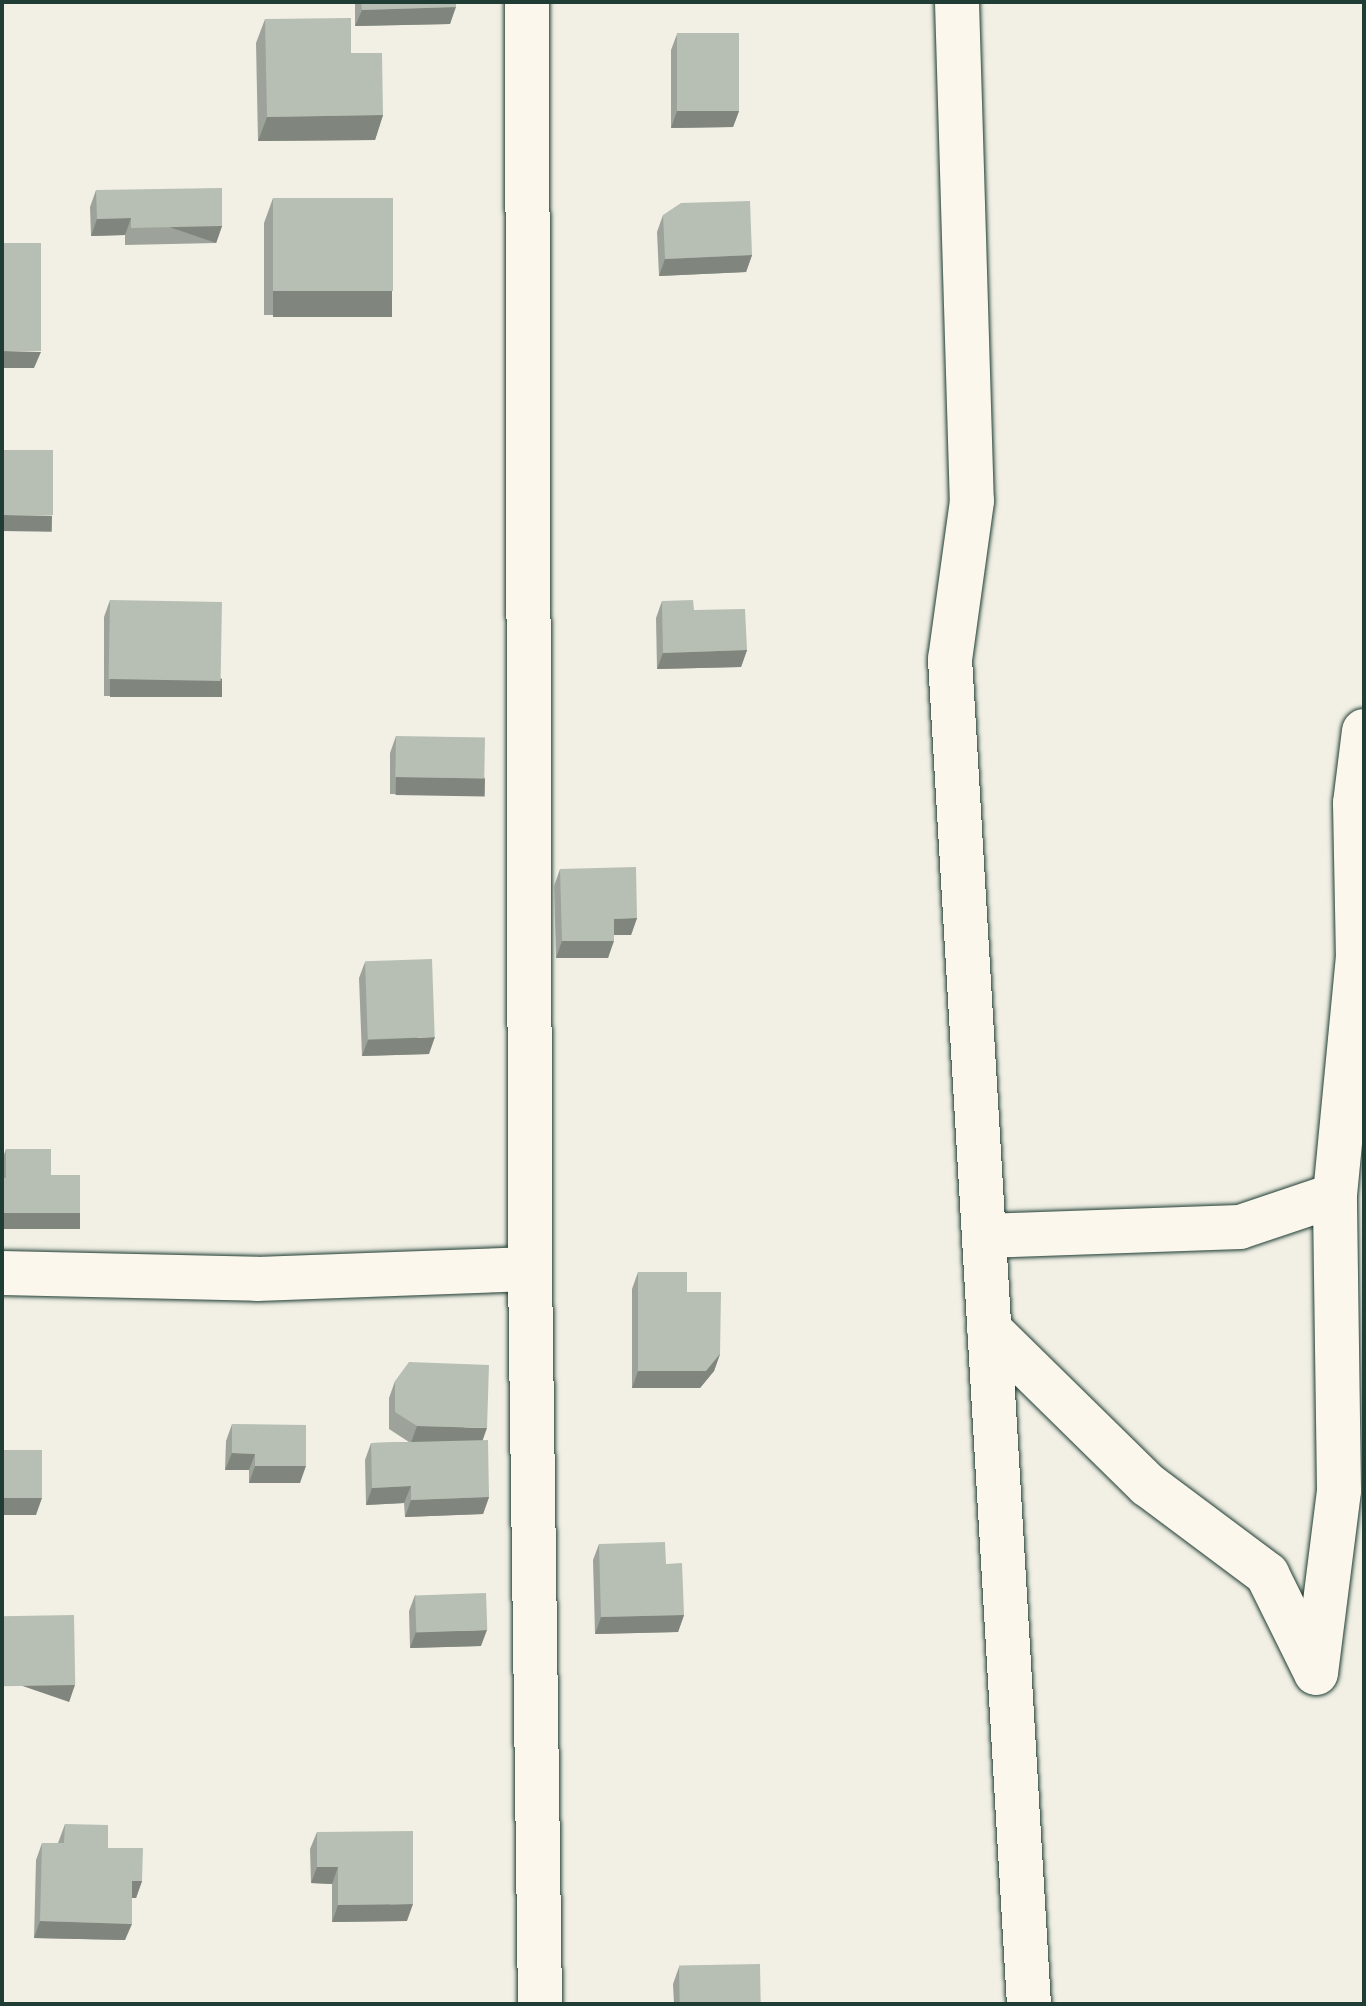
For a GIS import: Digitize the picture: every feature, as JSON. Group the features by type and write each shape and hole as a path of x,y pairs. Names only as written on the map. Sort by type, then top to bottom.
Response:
{"street":[{"path":"527,2 530,1269 540,2004"},
{"path":"957,2 972,501 950,659 1029,2004"},
{"path":"989,1329 1148,1485 1267,1574 1316,1673 1339,1490 1335,1195 1361,966 1355,803 1364,731"},
{"path":"984,1236 1240,1227 1335,1195"},
{"path":"2,1273 257,1279 530,1269"}],"building":[{"path":"361,2 456,2 456,7 362,10"},
{"path":"351,18 351,53 382,53 383,115 267,117 265,19"},
{"path":"677,33 739,33 739,111 677,111"},
{"path":"222,188 222,226 131,228 131,218 97,219 96,190"},
{"path":"273,198 393,198 393,291 273,291"},
{"path":"750,201 752,255 665,259 663,215 681,203"},
{"path":"2,243 41,243 41,351 2,351"},
{"path":"2,450 53,450 53,515 2,515"},
{"path":"110,600 222,602 221,681 109,679"},
{"path":"693,600 694,610 745,609 747,650 663,653 662,601"},
{"path":"396,736 485,738 484,779 395,777"},
{"path":"636,867 637,918 614,919 614,941 562,941 560,869"},
{"path":"432,959 435,1037 368,1039 365,961"},
{"path":"6,1149 51,1149 51,1175 80,1175 80,1213 2,1213"},
{"path":"638,1272 687,1272 687,1292 721,1292 720,1354 706,1371 638,1371"},
{"path":"409,1362 489,1365 487,1428 417,1426 395,1412 395,1381"},
{"path":"232,1424 306,1425 306,1466 255,1466 255,1454 232,1453"},
{"path":"488,1440 489,1497 411,1500 411,1486 372,1488 371,1443"},
{"path":"2,1450 42,1450 42,1498 2,1498"},
{"path":"665,1542 666,1564 682,1563 684,1615 601,1617 599,1544"},
{"path":"486,1593 487,1630 416,1632 415,1595"},
{"path":"74,1615 75,1685 3,1686 2,1616"},
{"path":"65,1824 108,1825 108,1848 143,1848 142,1881 132,1881 132,1924 40,1921 42,1843 64,1843"},
{"path":"413,1831 413,1904 338,1905 338,1867 317,1867 317,1832"},
{"path":"760,1964 761,2004 680,2004 679,1965"}]}
